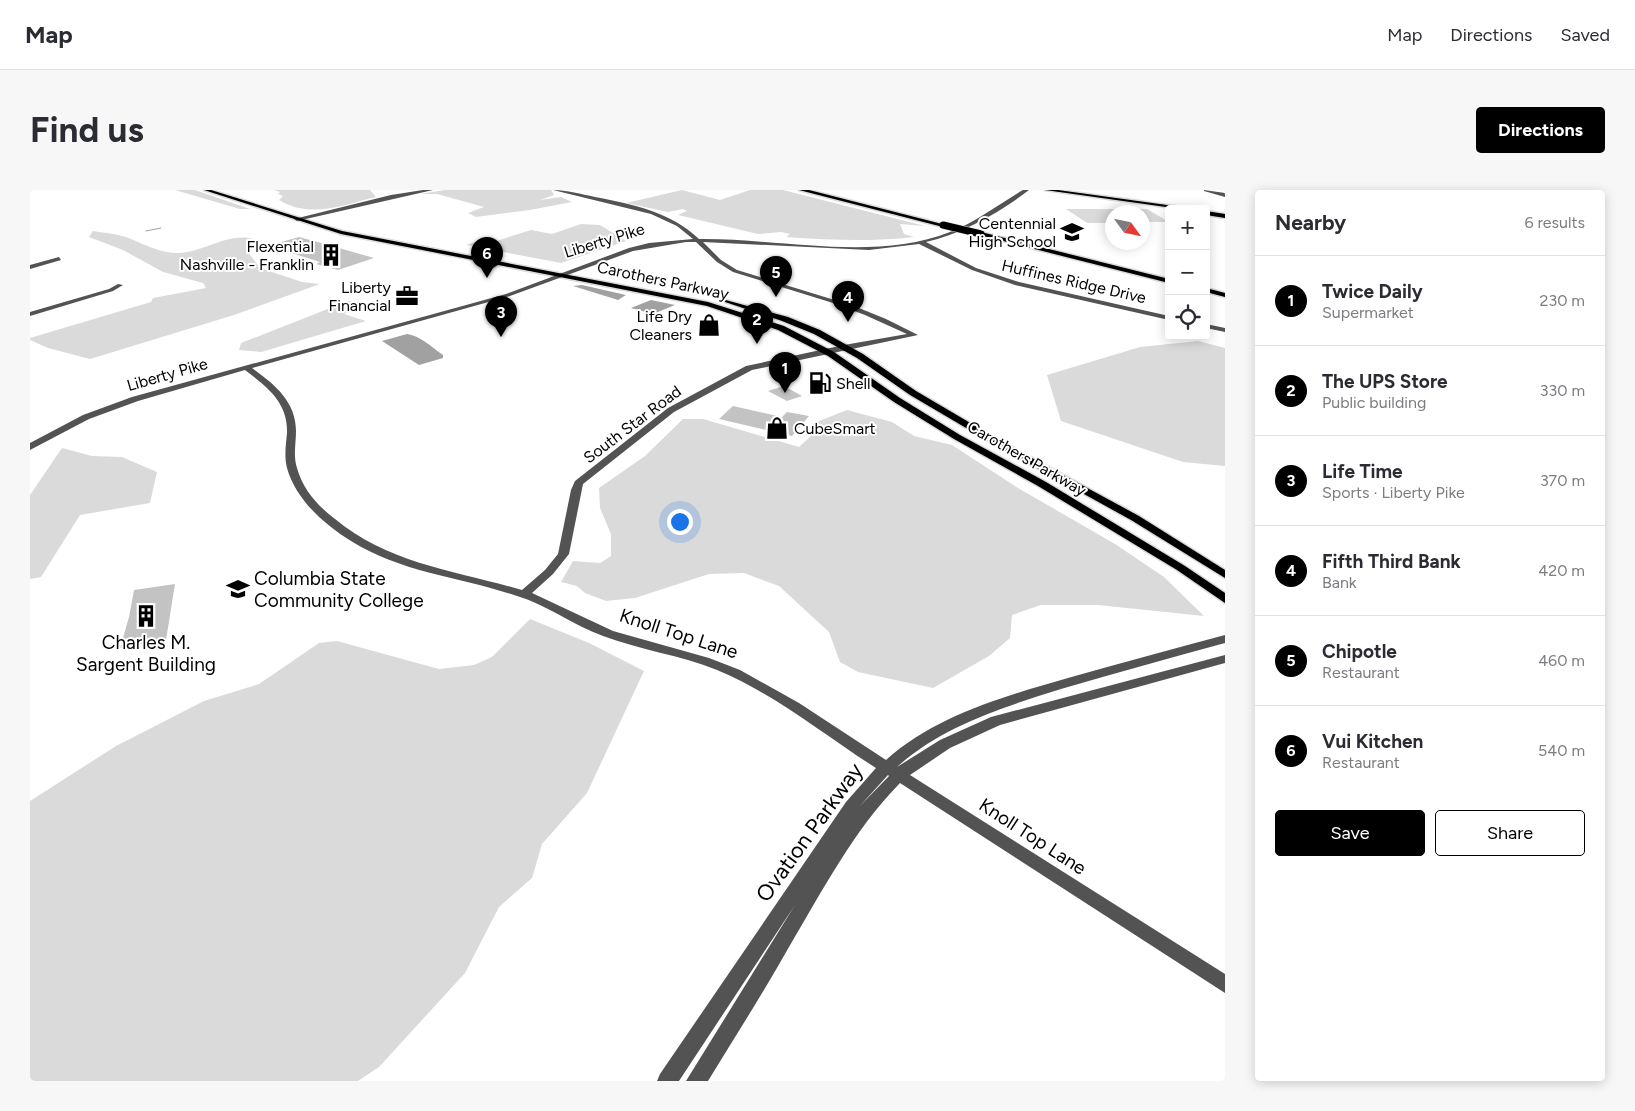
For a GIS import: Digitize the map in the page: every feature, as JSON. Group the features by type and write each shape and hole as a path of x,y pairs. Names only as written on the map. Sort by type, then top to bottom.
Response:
{"highway":[{"path":"802,190 1165,280"},
{"path":"826,190 1165,272"},
{"path":"1210,283 1225,287"},
{"path":"1210,291 1225,295"}],"main road":[{"name":"Carothers Parkway","path":"206,190 299,220 362,236 550,273 563,272"},
{"name":"Carothers Parkway","path":"224,190 312,217 380,234 684,299 735,312 781,328 827,352 897,400 957,437 1042,484 1181,568 1225,599"},
{"path":"1041,190 1165,207"},
{"path":"1047,190 1165,205"},
{"path":"1210,213 1225,215"},
{"name":"Carothers Parkway","path":"575,270 690,292 751,307 817,332 844,347 912,393 998,443 1135,518 1225,575"}],"street":[{"path":"299,220 391,197 431,190"},
{"path":"555,190 653,214 681,226 693,238"},
{"name":"Liberty Pike","path":"30,447 61,429 107,408 246,367 512,294 630,244 693,238 780,241 860,248 902,246 955,232 1027,190"},
{"path":"1206,190 1225,195"},
{"name":"Liberty Pike","path":"563,272 575,270 631,249 693,238"},
{"name":"South Star Road","path":"524,594 549,572 562,554 576,490 582,481 671,410 749,368 844,347 914,335 901,327 821,297 735,271 717,260 693,238"},
{"name":"Huffines Ridge Drive","path":"921,242 974,269 1017,284 1165,317"},
{"path":"30,267 59,259"},
{"name":"Liberty Pike","path":"318,347 490,296 550,273"},
{"path":"30,314 111,290 120,285"},
{"path":"1210,327 1225,330"},
{"name":"Knoll Top Lane","path":"246,367 270,387 282,399 288,409 292,420 290,447 293,471 302,491 326,519 357,540 409,564 524,594 610,634 734,672 800,710 893,772 1225,984"},
{"name":"Ovation Parkway","path":"696,1081 752,995 828,867 893,772 921,742 950,726 991,708 1053,687 1225,639"},
{"name":"Ovation Parkway","path":"667,1081 844,817 870,783 966,733 996,721 1066,700 1225,659"},
{"path":"1053,687 1066,700"}],"shaded area":[{"path":"175,190 195,190 250,209 240,209"},
{"path":"274,190 370,190 376,197 327,209 315,210 291,206 279,200 283,196 278,194 280,192"},
{"path":"445,190 551,190 554,195 540,200 561,197 572,202 476,217 468,213 484,207 437,194 420,194"},
{"path":"682,190 720,200 750,190 783,190 925,226 900,224 904,234 914,237 898,239 850,240 786,237 790,234 781,232 758,234 678,215 687,211 683,209 668,212 626,203"},
{"path":"1066,209 1105,209 1105,223 1087,223"},
{"path":"1150,211 1165,220 1165,222 1150,222"},
{"path":"581,224 600,225 626,241 561,263 466,245 478,241 493,242 531,230 552,234"},
{"path":"93,231 122,236 172,253 197,250 234,238 253,239 248,252 260,268 302,282 320,284 234,315 90,359 48,348 30,340 30,338 151,302 153,298 206,288 203,283 163,272 123,250 89,237"},
{"path":"582,285 626,295 618,300 573,286"},
{"path":"651,300 675,305 653,314 631,308"},
{"path":"348,301 364,303 344,314 366,321 261,352 239,350 241,343"},
{"path":"407,334 426,342 443,355 443,358 419,365 382,341"},
{"path":"1198,341 1225,348 1225,466 1183,462 1061,421 1047,375 1140,347"},
{"path":"847,410 892,422 914,436 952,445 1018,488 1115,544 1164,577 1204,616 1098,605 1041,605 1012,615 1010,638 989,656 933,688 858,672 840,662 829,632 779,586 744,573 709,574 635,598 606,601 585,593 577,586 561,582 573,561 600,563 611,556 611,534 600,508 599,488 645,456 683,419 703,419 799,447 810,437 819,421"},
{"path":"62,448 92,456 122,457 157,472 150,503 80,515 41,577 30,579 30,495"},
{"path":"530,619 589,643 644,671 587,793 542,844 532,878 499,907 465,973 379,1067 358,1081 30,1081 30,801 116,746 204,701 259,684 319,643 337,641 439,669 474,665 492,657"}],"building":[{"name":"Flexential Nashville - Franklin","path":"299,237 374,258 338,270 316,264 320,262 282,250 289,248 274,244"},
{"path":"784,386 802,396 787,401 768,391"},
{"name":"CubeSmart","path":"733,406 782,417 787,412 809,416 792,436 719,419"},
{"name":"Charles M. Sargent Building","path":"175,584 166,640 120,648 134,590"}],"waterway":[{"path":"146,231 161,228"}],"place":[{"name":"Centennial High School","path":"1072,232"},
{"name":"Flexential Nashville - Franklin","path":"331,255"},
{"name":"Vui Kitchen","path":"487,278"},
{"name":"Liberty Financial","path":"407,296"},
{"name":"Chipotle","path":"776,297"},
{"name":"Fifth Third Bank","path":"848,322"},
{"name":"Life Dry Cleaners","path":"709,325"},
{"name":"Life Time","path":"501,337"},
{"name":"The UPS Store","path":"757,344"},
{"name":"Shell","path":"820,383"},
{"name":"Twice Daily","path":"785,393"},
{"name":"CubeSmart","path":"777,428"},
{"name":"Columbia State Community College","path":"238,589"},
{"name":"Charles M. Sargent Building","path":"146,616"}]}
